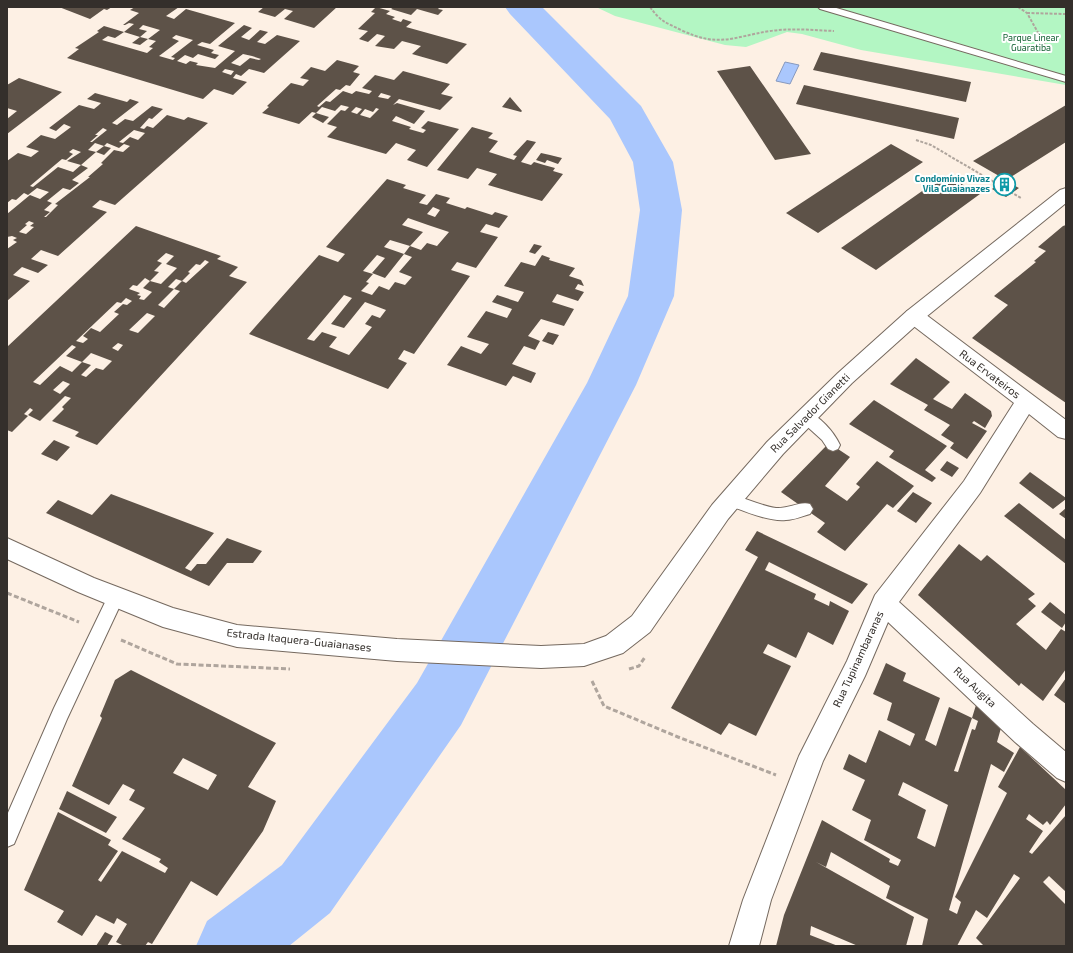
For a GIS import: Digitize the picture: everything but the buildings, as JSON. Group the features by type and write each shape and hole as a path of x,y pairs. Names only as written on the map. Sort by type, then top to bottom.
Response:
{"main road":[{"name":"Rua Salvador Gianetti","path":"584,655 614,645 640,624 730,500 775,448 845,378 914,316 1065,197"},
{"name":"Rua Ervateiros","path":"914,316 1066,431"},
{"name":"Rua Tupinambaranas","path":"744,946 757,900 800,785 812,756 856,668 884,603 972,487 1026,401"},
{"name":"Estrada Itaquera-Guaianases","path":"7,548 86,585 172,619 237,636 397,650 541,657 584,655"},
{"name":"Rua Augita","path":"884,603 1024,733 1066,769"}],"lane":[{"path":"823,7 1066,79"},
{"path":"806,417 827,436 833,445"},
{"path":"730,500 774,514 787,514 805,509"},
{"path":"7,837 60,714 116,597"}],"path":[{"path":"650,7 660,20 692,35 709,40 726,40 771,31 835,31"},
{"path":"1018,7 1027,13 1054,62 1050,74"},
{"path":"1027,13 1066,14"},
{"path":"916,140 925,141 1021,198"},
{"path":"592,681 604,706 800,785"}],"green space":[{"name":"Parque Linear Guaratiba","path":"596,7 1066,7 1066,85 861,50 802,34 787,32 746,47 725,45 615,16"}],"water":[{"path":"785,62 799,65 790,84 776,81"}],"waterway":[{"path":"232,946 306,889 439,704 611,385 651,296 661,210 653,162 627,114 522,7"}],"place":[{"name":"Condomínio Vivaz Vila Guaianazes","path":"1005,184"}]}
